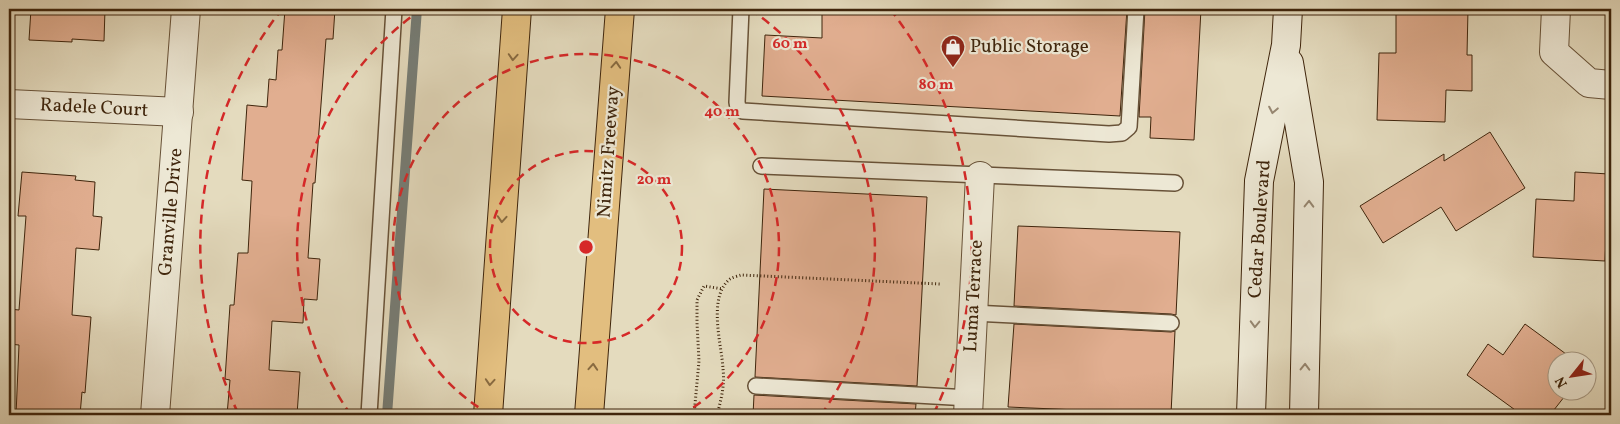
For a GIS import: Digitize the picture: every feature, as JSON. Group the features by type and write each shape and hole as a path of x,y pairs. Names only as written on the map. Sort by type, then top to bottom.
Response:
{"highway":[{"path":"488,415 516,9"},
{"name":"Nimitz Freeway","path":"589,415 620,9"}],"street":[{"name":"Granville Drive","path":"155,415 186,9"},
{"name":"Cedar Boulevard","path":"1251,415 1260,181 1286,45 1288,9"},
{"path":"1556,9 1554,52 1589,83 1611,84"},
{"name":"Cedar Boulevard","path":"1286,45 1309,182 1304,415"},
{"name":"Radele Court","path":"9,104 179,112"},
{"name":"Luma Terrace","path":"969,406 980,176"}],"lane":[{"path":"369,415 394,9"},
{"path":"741,9 737,102 738,108 743,110 1110,134 1122,133 1130,127 1136,9"},
{"path":"760,166 1175,183"},
{"path":"973,313 1171,324"},
{"path":"756,386 969,406"}],"path":[{"path":"717,415 722,393 724,369 718,334 718,305 723,289 730,279 741,275 940,284"},
{"path":"694,415 699,361 698,300 704,286 723,289"}],"building":[{"path":"31,9 105,9 104,41 72,39 72,42 29,40"},
{"path":"285,9 335,9 333,39 326,39 308,258 320,259 317,300 304,299 303,323 272,321 269,370 300,372 297,415 227,415 230,380 225,379 230,305 234,305 238,253 248,253 252,181 242,180 247,105 267,107 269,79 276,80 278,50 282,50"},
{"path":"822,9 1127,9 1120,116 762,96 765,35 822,38"},
{"path":"1145,9 1201,9 1194,140 1150,138 1151,117 1139,117"},
{"path":"1396,9 1468,9 1467,55 1472,55 1472,91 1446,90 1445,122 1377,120 1379,53 1396,53"},
{"path":"1490,132 1525,188 1456,231 1441,207 1383,243 1360,206 1444,154 1444,161"},
{"path":"22,172 76,176 75,180 95,182 93,216 102,217 99,250 76,248 72,315 91,317 85,393 82,392 80,415 16,415 19,345 9,344 9,309 19,310 26,216 18,216"},
{"path":"1575,172 1609,174 1605,261 1533,257 1536,199 1574,201"},
{"path":"764,189 927,197 917,386 755,377"},
{"path":"1018,226 1180,232 1176,315 1014,306"},
{"path":"1014,324 1175,331 1171,414 1008,407"},
{"path":"1525,324 1563,352 1548,352 1548,402 1560,402 1550,415 1522,415 1467,375 1488,344 1503,355"},
{"path":"754,395 916,404 915,415 753,415"}],"waterway":[{"path":"387,415 417,9"}],"place":[{"name":"Public Storage","path":"953,68"}]}
